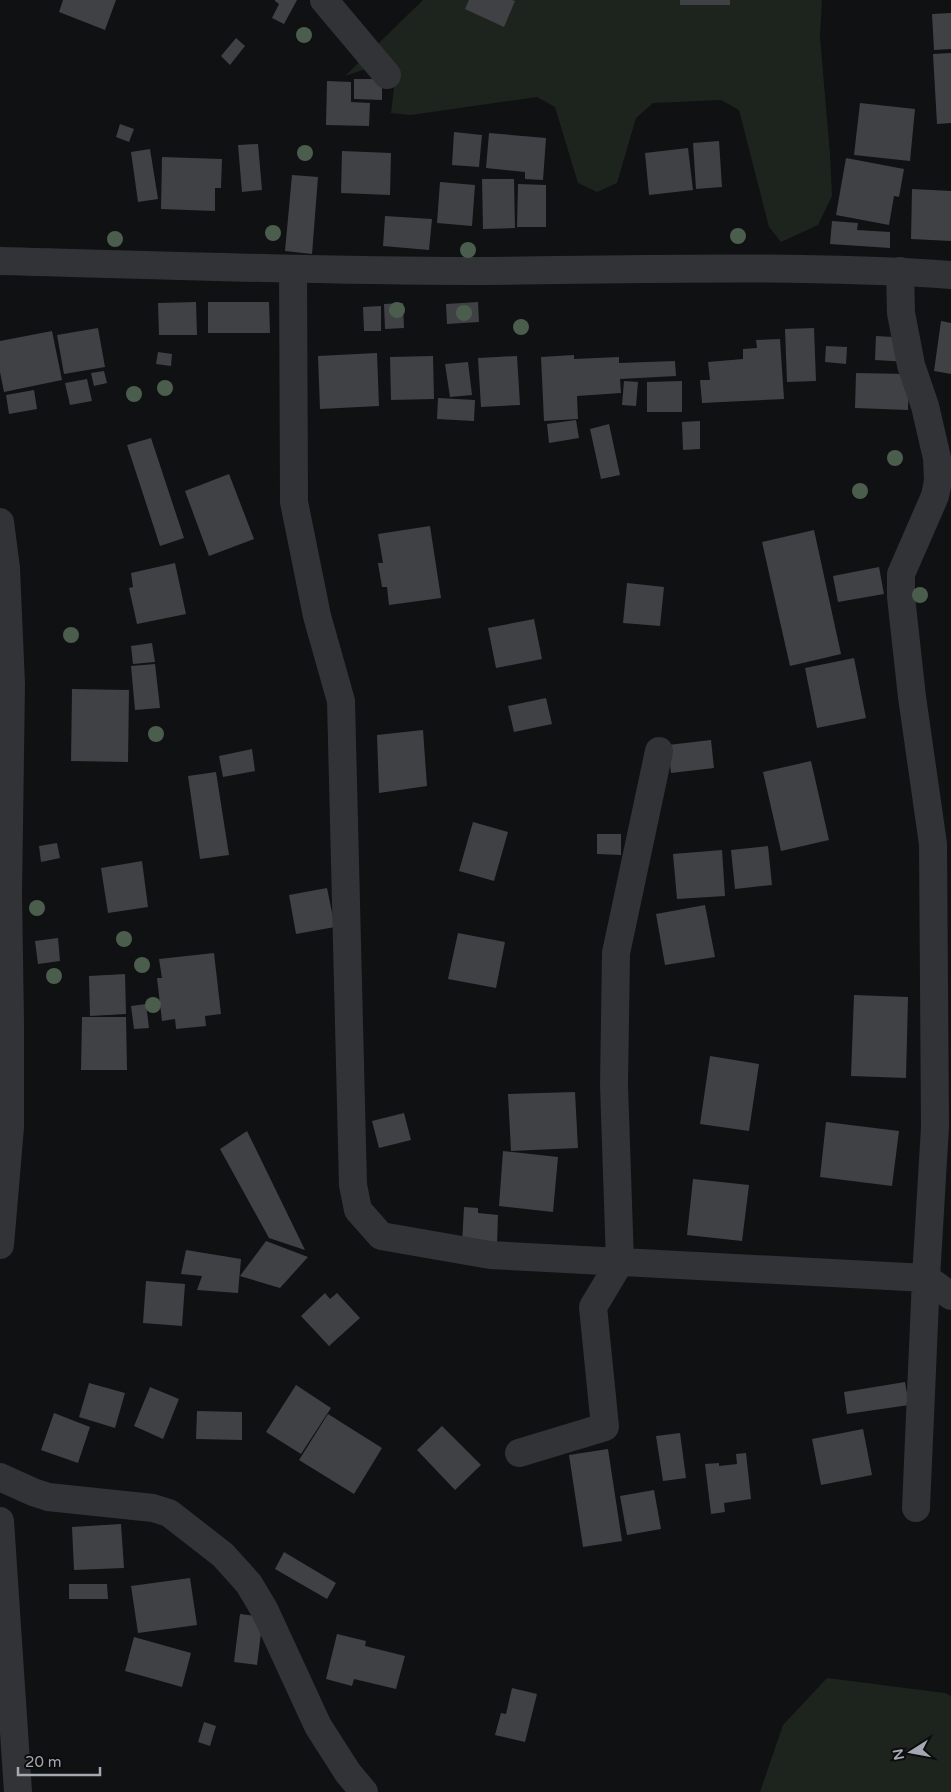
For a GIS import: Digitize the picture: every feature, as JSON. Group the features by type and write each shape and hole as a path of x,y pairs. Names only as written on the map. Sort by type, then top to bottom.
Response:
{"street":[{"path":"324,0 387,75"},
{"path":"0,261 292,269 466,271 699,269 900,271 951,275"},
{"path":"292,269 294,502 317,616 341,701 353,1185 358,1210 381,1236 490,1255 926,1278 951,1296"},
{"path":"900,271 902,322 911,365 926,406 938,458 938,480 935,496 901,574 901,597 912,697 933,844 935,1127 916,1508"},
{"path":"0,522 6,568 10,1022 10,1126 0,1237"},
{"path":"518,1453 605,1427 593,1307 620,1262 614,1086 616,953 659,751"},
{"path":"0,1477 48,1497 153,1508 169,1513 223,1555 249,1584 265,1611 318,1726 348,1773 364,1792"},
{"path":"0,1521 18,1792 14,1792"}],"shaded area":[{"path":"423,0 822,0 820,37 832,196 818,225 781,242 769,227 739,110 721,100 653,103 636,118 617,183 597,192 578,183 555,107 537,97 411,115 391,113 395,80 377,65 345,76"},
{"path":"827,1678 945,1693 951,1696 951,1792 760,1792 783,1725"}],"building":[{"path":"63,0 116,0 105,30 59,12"},
{"path":"275,0 297,0 284,24 272,18 279,4"},
{"path":"469,0 515,1 504,27 465,9"},
{"path":"680,0 730,0 730,5 680,5"},
{"path":"951,13 951,49 934,50 932,14"},
{"path":"236,38 245,46 230,65 221,56"},
{"path":"951,53 951,123 937,124 933,54"},
{"path":"354,79 382,79 382,100 354,99"},
{"path":"327,81 351,82 351,102 370,103 369,126 326,125"},
{"path":"860,103 915,109 910,161 854,155"},
{"path":"120,124 134,129 129,142 116,137"},
{"path":"454,132 482,135 479,167 452,165"},
{"path":"489,133 546,138 543,180 525,179 525,172 486,168"},
{"path":"719,141 722,187 696,189 693,143"},
{"path":"258,144 262,190 242,192 238,145"},
{"path":"688,148 693,190 649,195 645,153"},
{"path":"150,149 158,199 138,202 131,152"},
{"path":"342,151 391,153 390,195 341,193"},
{"path":"162,157 222,159 221,188 215,188 215,211 161,209"},
{"path":"846,158 904,169 899,197 894,196 889,225 836,215"},
{"path":"292,175 318,177 312,254 285,251"},
{"path":"482,179 514,179 515,228 483,229"},
{"path":"440,182 475,185 472,226 437,223"},
{"path":"518,184 546,185 546,227 517,227"},
{"path":"912,189 951,191 951,241 911,239"},
{"path":"385,216 432,219 429,250 383,246"},
{"path":"832,221 858,223 857,230 890,232 890,248 830,244"},
{"path":"196,302 197,335 159,335 158,303"},
{"path":"208,302 269,302 270,333 208,333"},
{"path":"478,302 479,322 447,324 446,304"},
{"path":"403,303 404,328 385,329 384,304"},
{"path":"381,306 381,331 364,331 363,307"},
{"path":"941,321 951,323 951,374 934,371"},
{"path":"98,328 105,367 64,374 57,335"},
{"path":"814,328 816,381 787,382 785,329"},
{"path":"52,331 62,380 4,392 0,372 0,341"},
{"path":"876,336 910,338 909,362 875,360"},
{"path":"780,339 784,399 702,403 700,380 710,380 708,362 743,359 743,349 757,348 756,340"},
{"path":"826,346 847,347 846,364 825,362"},
{"path":"158,352 172,354 171,366 156,364"},
{"path":"377,353 379,406 320,409 318,356"},
{"path":"574,355 574,359 619,357 619,363 675,361 676,376 620,379 621,393 577,396 578,419 544,421 541,357"},
{"path":"433,356 434,399 391,400 390,357"},
{"path":"517,356 520,405 481,407 478,358"},
{"path":"468,362 472,395 450,397 445,364"},
{"path":"104,371 107,383 94,386 91,373"},
{"path":"856,373 909,374 908,410 855,408"},
{"path":"87,379 92,401 70,405 65,383"},
{"path":"624,381 638,382 636,406 622,405"},
{"path":"682,381 682,412 647,412 647,382"},
{"path":"34,390 37,409 9,414 6,395"},
{"path":"438,398 475,400 474,421 437,419"},
{"path":"576,420 579,438 549,443 547,424"},
{"path":"700,421 700,449 683,450 682,422"},
{"path":"609,424 620,475 601,479 590,429"},
{"path":"151,438 184,538 160,546 127,445"},
{"path":"229,474 254,539 209,556 185,491"},
{"path":"430,526 441,598 389,605 387,587 382,587 378,563 383,563 378,534"},
{"path":"814,530 841,654 790,666 762,542"},
{"path":"175,563 186,614 137,624 129,588 133,587 131,573"},
{"path":"879,567 884,594 838,602 833,576"},
{"path":"627,583 664,587 660,626 623,623"},
{"path":"534,619 542,659 496,668 488,628"},
{"path":"152,643 155,662 133,664 131,646"},
{"path":"854,658 866,718 817,728 805,668"},
{"path":"155,664 160,708 135,710 131,666"},
{"path":"72,689 129,690 128,762 71,761"},
{"path":"546,698 552,724 514,732 508,706"},
{"path":"423,730 427,786 379,793 377,735"},
{"path":"711,740 714,768 671,773 668,745"},
{"path":"252,749 255,771 223,777 219,756"},
{"path":"811,761 829,840 781,851 763,772"},
{"path":"216,772 229,855 200,859 188,776"},
{"path":"473,822 508,832 494,881 459,871"},
{"path":"597,834 621,834 621,855 597,854"},
{"path":"57,843 60,858 41,862 39,846"},
{"path":"768,846 772,885 735,889 731,850"},
{"path":"722,850 725,896 677,899 673,854"},
{"path":"142,861 148,907 108,913 101,868"},
{"path":"327,888 335,927 296,934 289,895"},
{"path":"705,905 715,957 665,965 656,914"},
{"path":"458,933 505,942 496,988 448,979"},
{"path":"58,938 60,961 38,964 35,941"},
{"path":"214,953 221,1014 205,1016 206,1026 176,1029 175,1019 162,1021 157,978 162,978 159,959"},
{"path":"125,974 126,1014 90,1016 89,976"},
{"path":"854,995 908,997 906,1078 851,1076"},
{"path":"146,1004 149,1028 134,1029 131,1006"},
{"path":"82,1017 126,1017 127,1070 81,1070"},
{"path":"710,1056 759,1064 749,1131 700,1124"},
{"path":"575,1092 578,1148 511,1151 508,1094"},
{"path":"404,1113 411,1140 379,1148 372,1121"},
{"path":"826,1122 899,1131 892,1186 820,1177"},
{"path":"247,1131 305,1250 269,1238 220,1149"},
{"path":"503,1151 558,1157 553,1212 499,1206"},
{"path":"693,1179 749,1185 742,1241 687,1235"},
{"path":"464,1207 478,1208 478,1213 498,1215 497,1246 462,1244"},
{"path":"266,1241 308,1257 280,1288 240,1276"},
{"path":"186,1250 241,1259 238,1293 197,1290 202,1276 181,1274"},
{"path":"146,1281 185,1284 182,1326 143,1323"},
{"path":"325,1293 330,1299 337,1293 360,1318 329,1346 301,1316"},
{"path":"905,1382 909,1405 847,1414 844,1392"},
{"path":"89,1383 125,1393 115,1428 79,1417"},
{"path":"296,1385 331,1408 301,1454 266,1432"},
{"path":"150,1387 179,1399 163,1439 134,1426"},
{"path":"197,1411 242,1412 242,1440 196,1439"},
{"path":"54,1413 90,1427 78,1463 41,1450"},
{"path":"328,1414 382,1448 354,1494 299,1460"},
{"path":"442,1426 481,1465 455,1490 417,1450"},
{"path":"863,1429 872,1475 821,1485 812,1439"},
{"path":"680,1433 686,1478 663,1481 656,1436"},
{"path":"608,1449 622,1541 583,1547 569,1455"},
{"path":"746,1453 751,1499 724,1503 725,1512 711,1514 705,1464 719,1463 719,1466 737,1464 736,1454"},
{"path":"654,1490 661,1529 627,1535 620,1496"},
{"path":"121,1524 124,1568 74,1570 72,1527"},
{"path":"284,1552 336,1583 327,1599 275,1569"},
{"path":"190,1578 197,1625 138,1633 131,1586"},
{"path":"69,1584 107,1584 108,1599 69,1599"},
{"path":"240,1614 263,1617 257,1665 234,1662"},
{"path":"337,1634 366,1641 365,1646 405,1656 396,1689 354,1679 352,1686 326,1679"},
{"path":"134,1637 191,1653 182,1687 125,1671"},
{"path":"512,1688 537,1694 525,1742 495,1735 501,1713 506,1714"},
{"path":"204,1722 216,1726 210,1746 198,1742"}]}
